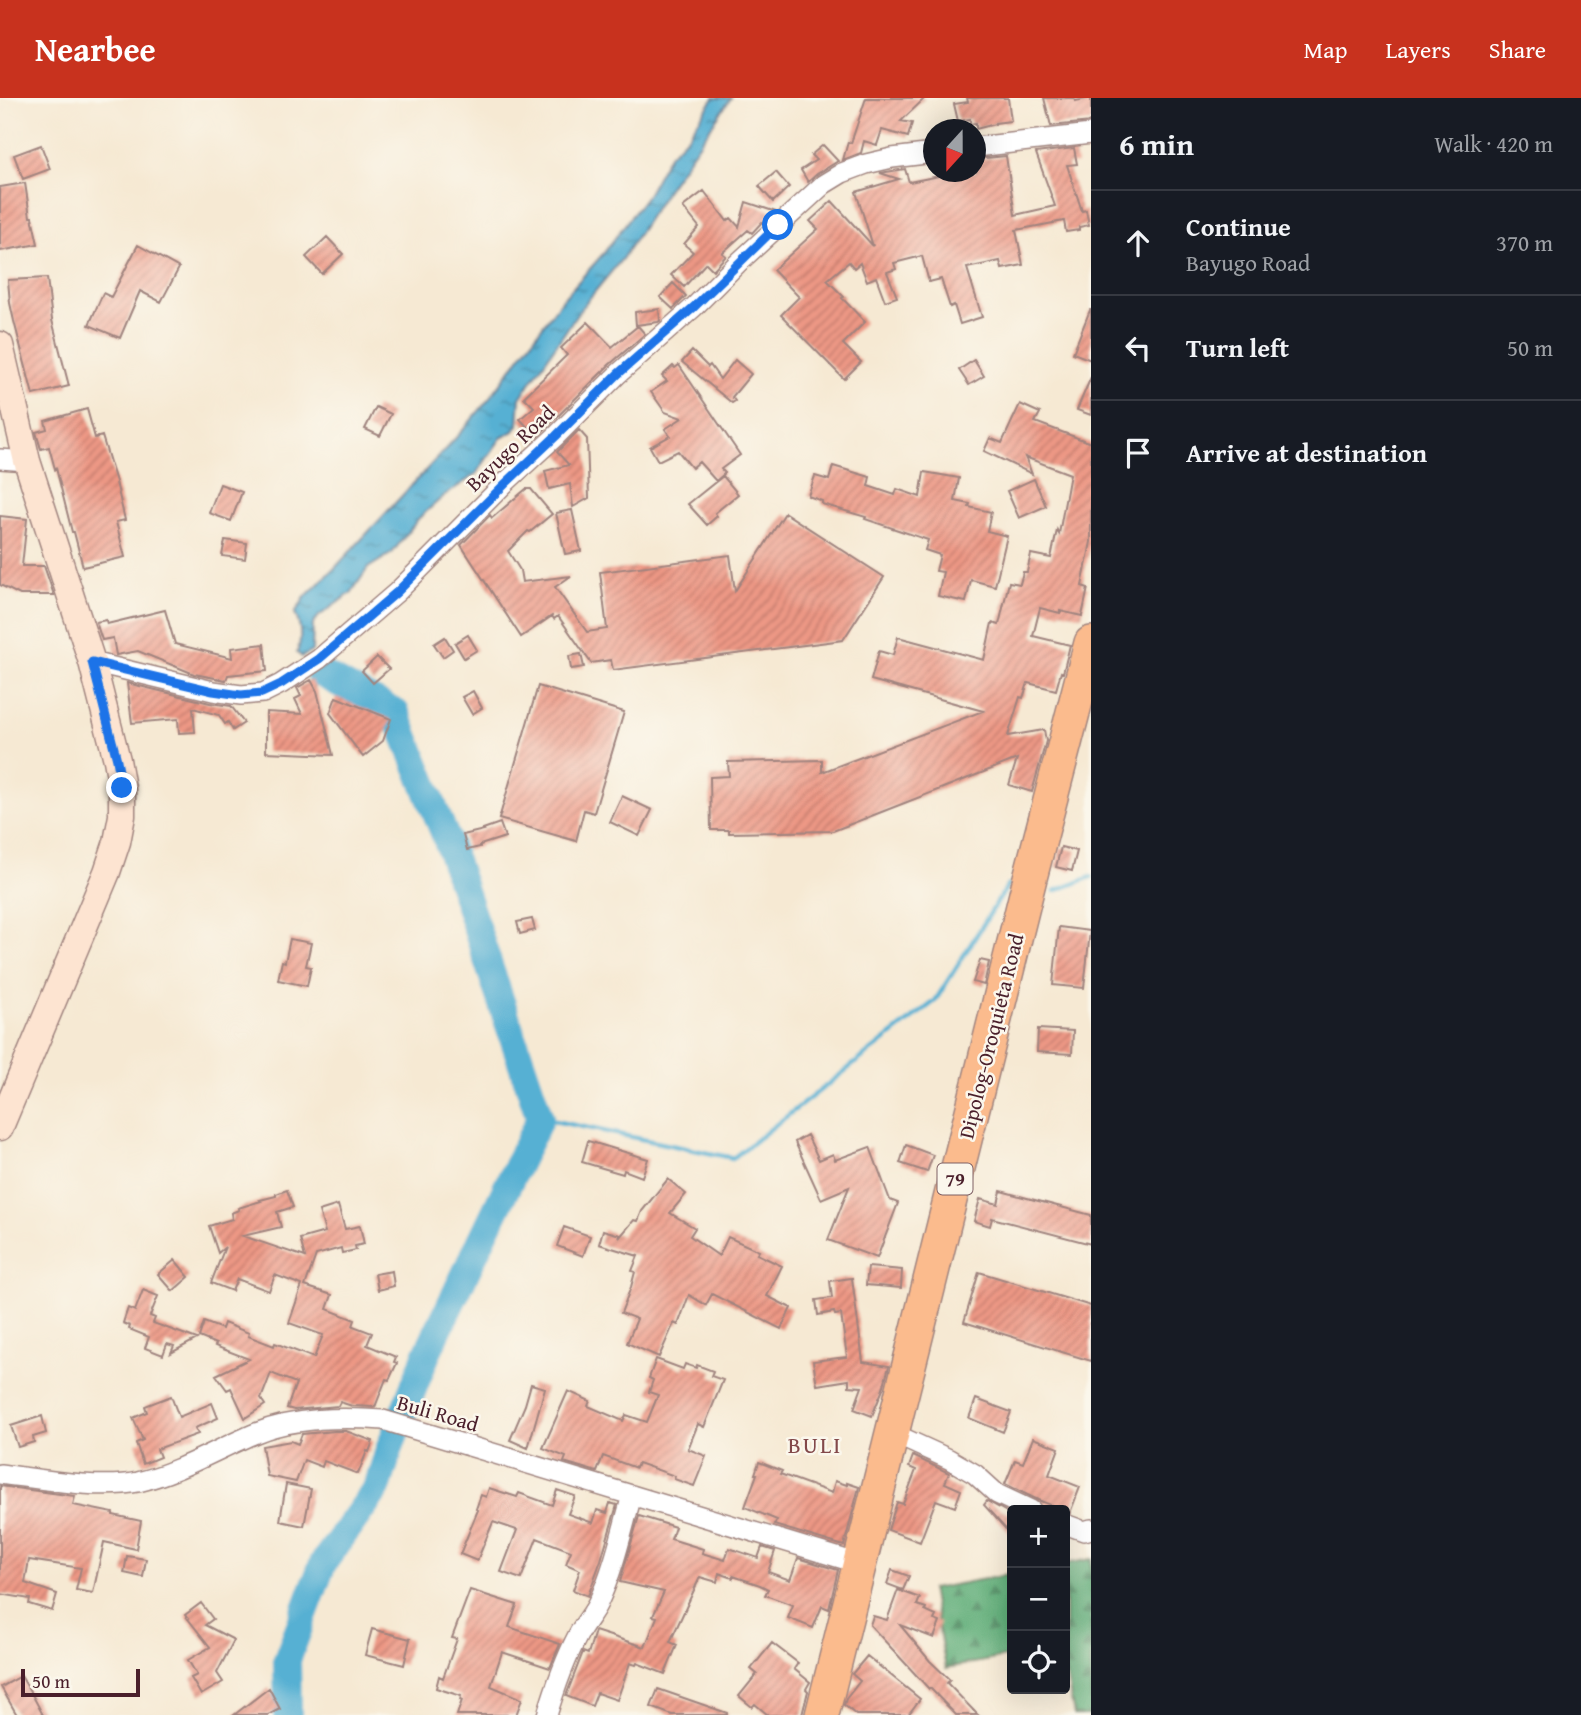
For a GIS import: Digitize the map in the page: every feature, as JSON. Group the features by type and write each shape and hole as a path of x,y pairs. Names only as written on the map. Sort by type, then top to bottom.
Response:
{"highway":[{"name":"Dipolog-Oroquieta Road","path":"822,1715 1091,643"}],"main road":[{"path":"0,345 27,461 92,662 117,760 122,788 122,816 107,872 0,1127"}],"street":[{"path":"986,147 1091,134"},
{"name":"Bayugo Road","path":"92,662 213,691 241,695 262,693 281,684 319,659 397,592 618,374 694,307 824,184 842,173 866,164 923,154"},
{"path":"0,459 27,461"},
{"name":"Buli Road","path":"0,1474 114,1485 137,1482 164,1474 257,1433 281,1426 349,1418 383,1420 860,1563"},
{"path":"892,1433 949,1459 975,1474 998,1494 1019,1505"},
{"path":"547,1715 572,1646 597,1605 609,1576 632,1495"},
{"path":"1070,1526 1084,1531 1091,1529"}],"green space":[{"path":"1091,1559 1091,1715 1074,1715 1070,1694 1070,1563"},
{"path":"1007,1575 1007,1657 946,1668 931,1589"}],"water":[{"path":"714,98 731,98 622,259 582,307 520,398 518,425 514,431 501,438 476,474 445,495 419,518 392,553 368,568 351,593 319,616 313,624 312,651 302,657 297,653 300,633 295,613 306,596 334,569 489,399 562,300 603,254 647,195 669,155 688,136"}],"building":[{"path":"866,98 925,98 901,121 912,123 908,137 882,130 877,145 864,141 861,153 843,160 848,142 851,143"},
{"path":"967,98 1008,98 1011,121 986,126 986,119 958,119 954,104 968,102"},
{"path":"1044,98 1074,98 1075,101 1091,98 1091,122 1051,126"},
{"path":"41,145 50,169 23,179 14,155"},
{"path":"823,145 838,161 808,182 801,170 816,160 811,155"},
{"path":"1074,148 1077,164 1067,165 1082,211 1086,210 1089,225 1066,232 1064,221 1016,230 1023,265 1002,269 1000,261 967,268 982,317 960,324 954,305 950,307 941,279 929,282 922,256 894,263 896,269 887,272 897,297 885,301 876,277 867,281 860,263 854,268 849,262 827,280 865,322 843,344 861,362 844,379 781,315 799,297 773,270 818,229 810,221 832,201 873,246 856,192 899,179 880,173 905,169 909,182 923,179 923,182 986,182 986,158 1006,156 1015,215 1055,206 1036,153"},
{"path":"776,172 789,187 773,202 759,186"},
{"path":"25,183 30,217 38,244 0,251 0,187"},
{"path":"704,191 727,221 731,218 739,227 746,202 776,212 752,233 748,230 722,253 726,256 713,270 706,263 684,287 671,275 693,252 684,244 699,227 683,207"},
{"path":"327,237 343,254 322,274 306,257"},
{"path":"138,245 179,268 161,302 140,291 120,338 89,325 103,293 111,297"},
{"path":"47,278 52,320 69,386 33,395 10,303 8,280"},
{"path":"673,283 686,296 673,309 660,297"},
{"path":"659,309 660,321 636,325 635,312"},
{"path":"1091,310 1091,360 1073,353"},
{"path":"588,322 612,347 638,326 645,334 609,365 537,437 520,419 534,407 524,397 567,355 561,348"},
{"path":"692,351 708,367 710,365 720,379 735,360 751,374 732,397 735,401 732,403 682,362"},
{"path":"974,360 984,376 969,385 959,370"},
{"path":"679,365 740,455 721,469 725,473 716,481 699,462 692,468 678,451 658,461 650,447 670,436 665,429 682,418 665,412 651,392 667,381 662,376 673,366 675,368"},
{"path":"1091,377 1091,415 1077,410"},
{"path":"1020,404 1040,413 1035,422 1091,443 1091,542 1082,586 1088,588 1082,616 1040,608 1033,636 1070,645 1063,673 1061,672 1056,690 1028,683 1023,698 1020,697 1008,736 1044,730 1046,741 1032,792 1009,785 1017,759 833,831 729,833 729,830 711,830 710,777 729,776 728,762 822,760 822,772 983,711 871,680 879,651 893,655 898,637 984,660 992,623 999,625 1009,582 1020,584 1023,572 1027,572 1031,554 1051,558 1057,530 1059,534 1070,474 1025,457 1032,474 984,451 990,438 1002,443"},
{"path":"376,407 391,414 380,436 365,429"},
{"path":"87,409 95,438 102,436 116,482 125,520 116,522 125,557 83,567 49,447 41,449 36,432 47,429 45,421"},
{"path":"579,430 587,439 589,498 573,507 570,484 549,489 545,471 569,465 557,452"},
{"path":"833,466 870,477 868,486 895,495 897,489 920,497 924,472 959,478 955,501 991,512 987,531 1007,536 995,586 971,580 966,602 938,596 943,572 936,571 940,555 925,550 928,540 822,504 822,501 808,496 815,476 829,480"},
{"path":"723,476 738,494 715,513 717,516 707,525 688,504"},
{"path":"1034,479 1046,506 1019,518 1007,491"},
{"path":"220,484 242,492 231,521 209,513"},
{"path":"526,489 531,489 552,514 528,531 508,551 520,570 522,582 571,576 555,587 587,632 607,629 600,572 730,555 735,591 785,513 884,577 843,640 613,670 611,660 591,663 558,616 554,619 552,616 521,637 461,545 490,515 492,518"},
{"path":"572,510 581,551 565,554 556,513"},
{"path":"0,516 27,519 22,566 44,566 54,595 20,595 0,585"},
{"path":"225,540 247,543 245,559 222,556"},
{"path":"165,610 175,644 232,658 231,648 264,644 267,671 228,675 226,680 194,674 138,651 116,655 113,638 102,640 96,622 106,620 107,624"},
{"path":"468,635 477,650 464,658 455,643"},
{"path":"445,637 453,650 443,657 434,644"},
{"path":"581,654 584,667 571,669 569,656"},
{"path":"377,657 389,669 373,683 362,671"},
{"path":"311,680 317,691 333,755 266,752 266,712 302,714 295,699 301,696 297,688"},
{"path":"127,683 231,706 244,723 233,730 219,715 193,708 195,732 179,733 178,719 132,723"},
{"path":"538,686 624,712 594,813 584,810 576,841 499,819"},
{"path":"473,691 482,708 472,714 462,697"},
{"path":"336,697 391,719 383,741 363,757 330,713"},
{"path":"622,796 652,810 639,836 610,822"},
{"path":"500,823 505,837 467,850 463,835"},
{"path":"1061,847 1077,851 1072,871 1056,867"},
{"path":"532,919 535,930 520,934 517,922"},
{"path":"1059,927 1090,931 1084,988 1053,985"},
{"path":"290,939 311,943 306,966 311,967 307,986 278,980"},
{"path":"980,960 989,962 984,985 973,982"},
{"path":"1038,1029 1073,1031 1072,1054 1037,1052"},
{"path":"807,1135 819,1160 833,1154 835,1160 870,1147 890,1200 898,1203 877,1258 828,1240 849,1187 821,1199 795,1142"},
{"path":"588,1141 648,1159 642,1177 624,1170 623,1174 582,1162"},
{"path":"906,1145 933,1155 927,1172 900,1163"},
{"path":"668,1179 686,1194 670,1213 695,1228 690,1236 719,1256 728,1237 759,1251 757,1254 782,1266 767,1296 791,1308 781,1329 712,1294 706,1305 689,1295 678,1325 674,1323 659,1357 627,1343 637,1319 621,1313 631,1287 635,1272 632,1271 638,1256 599,1244 603,1230 620,1235 619,1238 634,1220 638,1221 642,1211"},
{"path":"287,1190 293,1207 277,1212 281,1227 243,1236 305,1257 300,1239 325,1232 319,1211 338,1205 345,1229 360,1226 364,1244 355,1246 356,1250 342,1253 341,1248 316,1255 305,1286 332,1295 327,1309 355,1320 353,1326 372,1333 367,1345 396,1357 394,1362 397,1363 389,1380 386,1379 375,1407 352,1406 340,1402 338,1406 294,1410 287,1408 296,1383 271,1373 261,1399 265,1405 245,1418 231,1388 227,1390 216,1375 249,1359 199,1337 204,1322 222,1329 224,1323 249,1333 248,1336 314,1358 323,1335 289,1323 302,1285 275,1275 269,1291 237,1279 232,1291 211,1283 225,1247 218,1253 209,1226 232,1219 231,1213 239,1210 238,1208"},
{"path":"1001,1191 1091,1215 1091,1244 992,1218 990,1226 974,1221 980,1199 998,1204"},
{"path":"564,1227 590,1236 583,1256 557,1246"},
{"path":"175,1260 189,1277 173,1291 158,1274"},
{"path":"868,1267 902,1270 901,1288 866,1285"},
{"path":"392,1271 394,1286 378,1290 375,1274"},
{"path":"979,1272 1091,1306 1091,1361 964,1322"},
{"path":"852,1278 863,1362 889,1366 872,1416 854,1409 862,1387 849,1386 849,1380 817,1385 813,1361 847,1357 841,1314 835,1315 834,1312 818,1315 816,1300 832,1298 830,1281"},
{"path":"143,1290 158,1296 150,1316 155,1318 153,1323 197,1339 171,1353 174,1346 167,1344 163,1355 145,1348 149,1337 129,1329 130,1326 123,1323 128,1308 135,1311"},
{"path":"656,1359 683,1369 685,1364 696,1368 697,1365 713,1371 711,1376 723,1380 704,1427 698,1424 688,1449 706,1456 694,1486 638,1463 636,1468 603,1456 597,1472 564,1462 566,1457 543,1448 568,1391 590,1401 588,1406 623,1421 626,1415 647,1422 658,1395 649,1392 653,1380 649,1378"},
{"path":"531,1384 545,1388 528,1448 510,1440"},
{"path":"171,1396 179,1417 212,1403 218,1418 195,1428 198,1434 157,1449 160,1457 143,1464 136,1443 143,1440 133,1418 147,1412 145,1406"},
{"path":"976,1399 1011,1412 1003,1432 969,1418"},
{"path":"42,1416 46,1433 33,1437 34,1442 18,1447 11,1426"},
{"path":"346,1431 373,1441 358,1474 324,1461 322,1467 304,1460 296,1482 267,1476 262,1446 291,1441 298,1444 302,1434"},
{"path":"1033,1438 1059,1448 1049,1475 1080,1487 1070,1513 1070,1505 1050,1505 1005,1484 1015,1460 1023,1463"},
{"path":"913,1456 949,1473 945,1483 961,1490 955,1507 936,1500 920,1542 888,1530 897,1502 903,1504 916,1470 909,1467"},
{"path":"759,1462 782,1471 780,1474 832,1493 835,1481 859,1487 844,1546 774,1525 777,1520 745,1507"},
{"path":"286,1484 311,1489 304,1526 280,1521"},
{"path":"0,1486 75,1496 73,1505 141,1521 136,1549 104,1542 93,1593 76,1590 81,1568 29,1560 25,1583 57,1594 52,1611 29,1604 30,1599 0,1594"},
{"path":"489,1488 517,1497 519,1493 552,1505 557,1490 575,1496 568,1514 593,1523 597,1510 607,1513 610,1503 617,1505 588,1596 573,1590 580,1570 566,1564 571,1551 537,1538 521,1579 501,1572 517,1530 493,1522 477,1561 460,1554 478,1510 476,1509 481,1495 486,1497"},
{"path":"987,1501 1007,1512 1007,1530 984,1505"},
{"path":"639,1516 675,1527 671,1539 703,1549 702,1553 725,1560 729,1548 758,1558 762,1547 775,1551 768,1572 790,1580 798,1558 838,1570 829,1609 822,1606 813,1628 788,1618 793,1605 765,1595 768,1589 760,1585 719,1573 717,1582 700,1577 670,1642 677,1645 665,1674 630,1663 617,1700 597,1693 592,1706 566,1696 583,1652 588,1654 595,1631 645,1647 657,1617 653,1616 664,1592 620,1582"},
{"path":"127,1556 146,1559 143,1577 124,1573"},
{"path":"892,1570 909,1576 903,1590 887,1584"},
{"path":"470,1590 517,1605 509,1627 560,1644 550,1668 502,1652 491,1686 522,1699 516,1715 457,1715 461,1696 436,1688 439,1676 443,1678 457,1639 452,1638"},
{"path":"898,1590 920,1598 917,1605 926,1608 925,1611 936,1616 934,1620 940,1622 934,1638 900,1625 950,1680 947,1683 978,1715 956,1715 870,1625 873,1616 887,1620"},
{"path":"201,1603 213,1619 205,1625 234,1640 217,1673 223,1682 201,1695 191,1678 197,1675 188,1660 210,1647 185,1615"},
{"path":"372,1629 410,1639 404,1665 365,1655"},
{"path":"772,1643 798,1663 794,1669 810,1682 806,1689 808,1691 802,1715 768,1715 739,1696 757,1674 751,1669"},
{"path":"867,1656 920,1699 908,1715 856,1715 844,1705 860,1681 852,1674"},
{"path":"21,1676 43,1715 17,1715 1,1687"},
{"path":"269,1688 280,1709 268,1715 234,1715"},
{"path":"658,1689 727,1715 672,1715 651,1707"}],"waterway":[{"path":"288,1715 287,1660 323,1563 377,1488 391,1444 428,1351 540,1118 447,840 396,713 320,673"},
{"path":"1055,891 1091,877"},
{"path":"540,1118 733,1158 935,1001 1008,885"}],"district":[{"name":"BULI","path":"815,1444"}],"route":[{"path":"122,788 92,662 213,691 241,695 262,693 281,684 319,659 397,592 618,374 694,307 778,225"}]}
